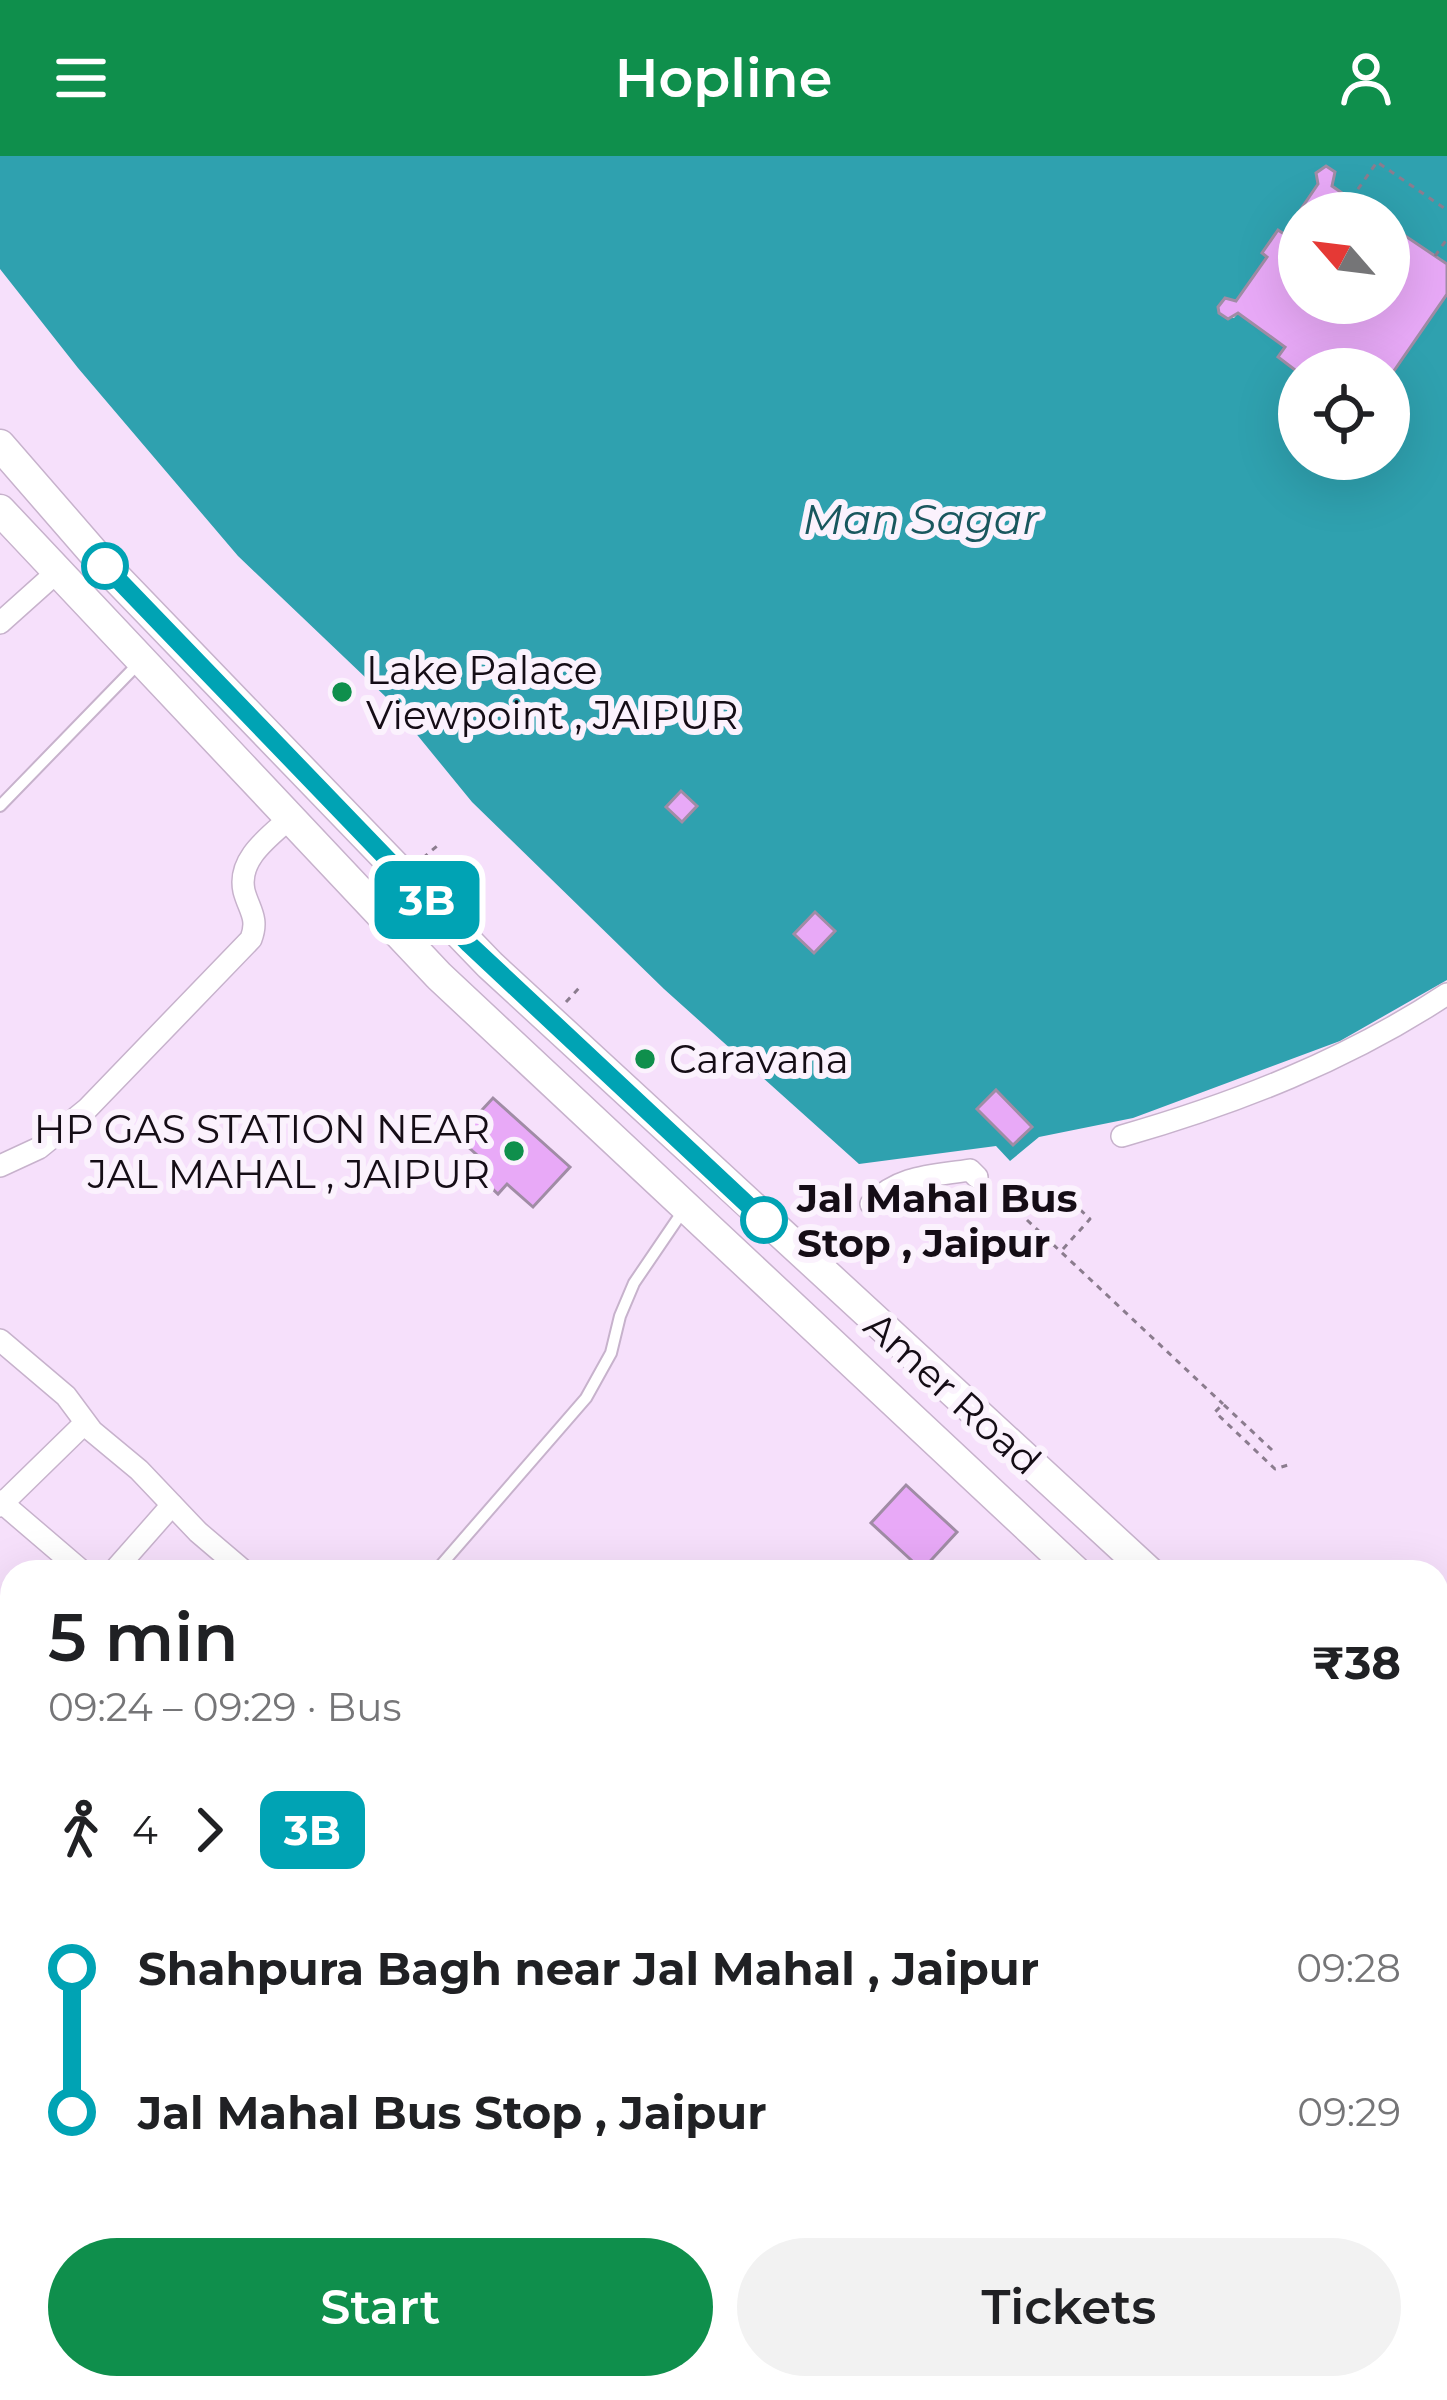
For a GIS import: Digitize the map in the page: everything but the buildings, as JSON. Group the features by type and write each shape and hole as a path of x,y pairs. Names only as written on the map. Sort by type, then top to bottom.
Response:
{"main road":[{"name":"Amer Road","path":"0,445 91,551 448,923 1136,1560"},
{"path":"0,510 440,976 1063,1560"},
{"path":"658,1183 689,1150"}],"street":[{"path":"0,623 57,572"},
{"path":"0,1166 39,1148 87,1109 251,939 255,916 243,889 244,871 250,856 290,818"},
{"path":"1121,1136 1207,1111 1314,1068 1370,1041 1447,994"},
{"path":"871,1204 908,1179 970,1170 977,1177"},
{"path":"0,1340 66,1396 85,1423 232,1560"},
{"path":"69,1560 1,1503 85,1423"},
{"path":"123,1560 172,1504"}],"lane":[{"path":"0,806 141,662"},
{"path":"445,1560 586,1398 611,1353 634,1283 685,1208"}],"path":[{"path":"1356,192 1376,162 1447,210"},
{"path":"1435,256 1447,238"},
{"path":"1060,1251 1090,1219 1069,1199"},
{"path":"1028,1220 1272,1450"},
{"path":"1222,1404 1215,1412 1275,1468 1288,1465"}],"water":[{"name":"Man Sagar","path":"0,156 1447,156 1447,264 1410,239 1410,192 1341,192 1332,186 1335,172 1325,166 1316,173 1318,184 1313,192 1278,192 1278,230 1267,257 1236,301 1225,298 1218,307 1223,317 1234,318 1238,313 1285,347 1278,348 1278,480 1410,480 1410,348 1447,294 1447,980 1340,1041 1133,1118 1039,1137 1010,1161 996,1146 859,1164 664,989 472,802 387,698 238,556 0,269","holes":["997,1091 1032,1127 1013,1145 978,1109"]}],"bus line":[{"name":"3B","path":"105,566 469,944 764,1220"}],"place":[{"name":"Lake Palace Viewpoint , JAIPUR","path":"342,692"},
{"name":"Caravana","path":"645,1059"},
{"name":"HP GAS STATION NEAR JAL MAHAL , JAIPUR","path":"514,1151"},
{"name":"Jal Mahal Bus Stop , Jaipur","path":"764,1220"}]}
